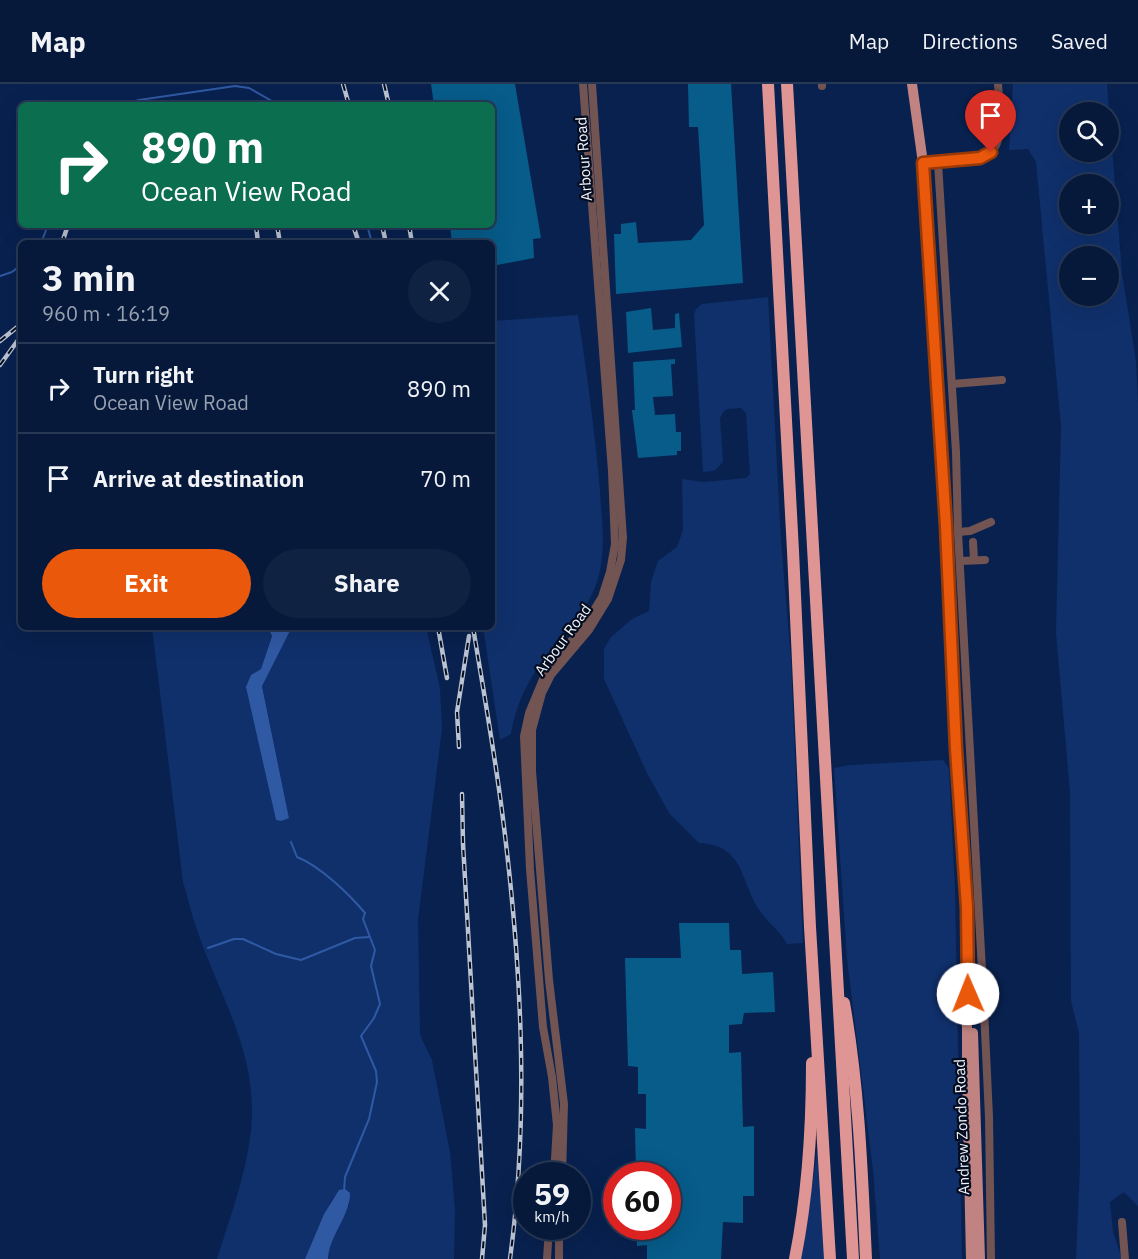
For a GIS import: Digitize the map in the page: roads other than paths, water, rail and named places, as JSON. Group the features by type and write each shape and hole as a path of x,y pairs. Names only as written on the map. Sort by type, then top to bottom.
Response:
{"highway":[{"path":"768,84 795,585 810,927 830,1259"},
{"path":"787,84 853,1259"},
{"path":"795,1259 809,1175 812,1132 810,927"},
{"path":"834,944 851,1043 860,1130 868,1259"}],"main road":[{"name":"Andrew Zondo Road","path":"912,84 923,163 947,532 956,746 967,908 968,994 972,1008 976,1073 980,1259"},
{"name":"Andrew Zondo Road","path":"971,1259 976,1073"}],"street":[{"name":"Arbour Road","path":"560,1162 552,1077 543,1027 530,878 524,736 529,713 546,672 586,623 602,597 610,572 615,544 612,471 583,84"},
{"name":"Arbour Road","path":"559,1162 564,1104 553,1026 531,748 536,713 551,675 600,615 609,599 621,560 622,527 592,84"},
{"path":"923,163 980,158 991,152 996,146 999,134 998,84"},
{"path":"938,163 960,561 976,1073 989,1117 992,1259"},
{"path":"952,384 1002,381"},
{"path":"958,532 970,531 991,522"},
{"path":"973,542 974,560"},
{"path":"960,561 985,560"},
{"path":"1122,1222 1125,1259"},
{"path":"547,1259 548,1240"},
{"path":"559,1259 560,1240"}],"waterway":[{"path":"133,102 235,86 249,88 274,102"},
{"path":"42,240 47,228"},
{"path":"368,228 371,240"},
{"path":"0,276 18,267"},
{"path":"291,842 297,857 334,881 365,913 363,919 375,950 371,966 380,1004 374,1018 361,1036 376,1071 377,1082 369,1119 345,1177 344,1191"},
{"path":"208,948 234,939 243,939 276,954 301,960 355,938 369,937"}],"railway":[{"path":"343,84 348,102"},
{"path":"384,84 388,102"},
{"path":"63,240 67,228"},
{"path":"256,228 258,240"},
{"path":"278,228 280,240"},
{"path":"354,228 358,240"},
{"path":"383,228 385,240"},
{"path":"410,228 412,240"},
{"path":"0,341 18,326"},
{"path":"0,365 18,340"},
{"path":"439,630 447,678"},
{"path":"473,630 502,811 518,979 521,1035 520,1147 510,1259"},
{"path":"459,747 457,712 469,636"},
{"path":"462,794 485,1225 482,1259"}]}
